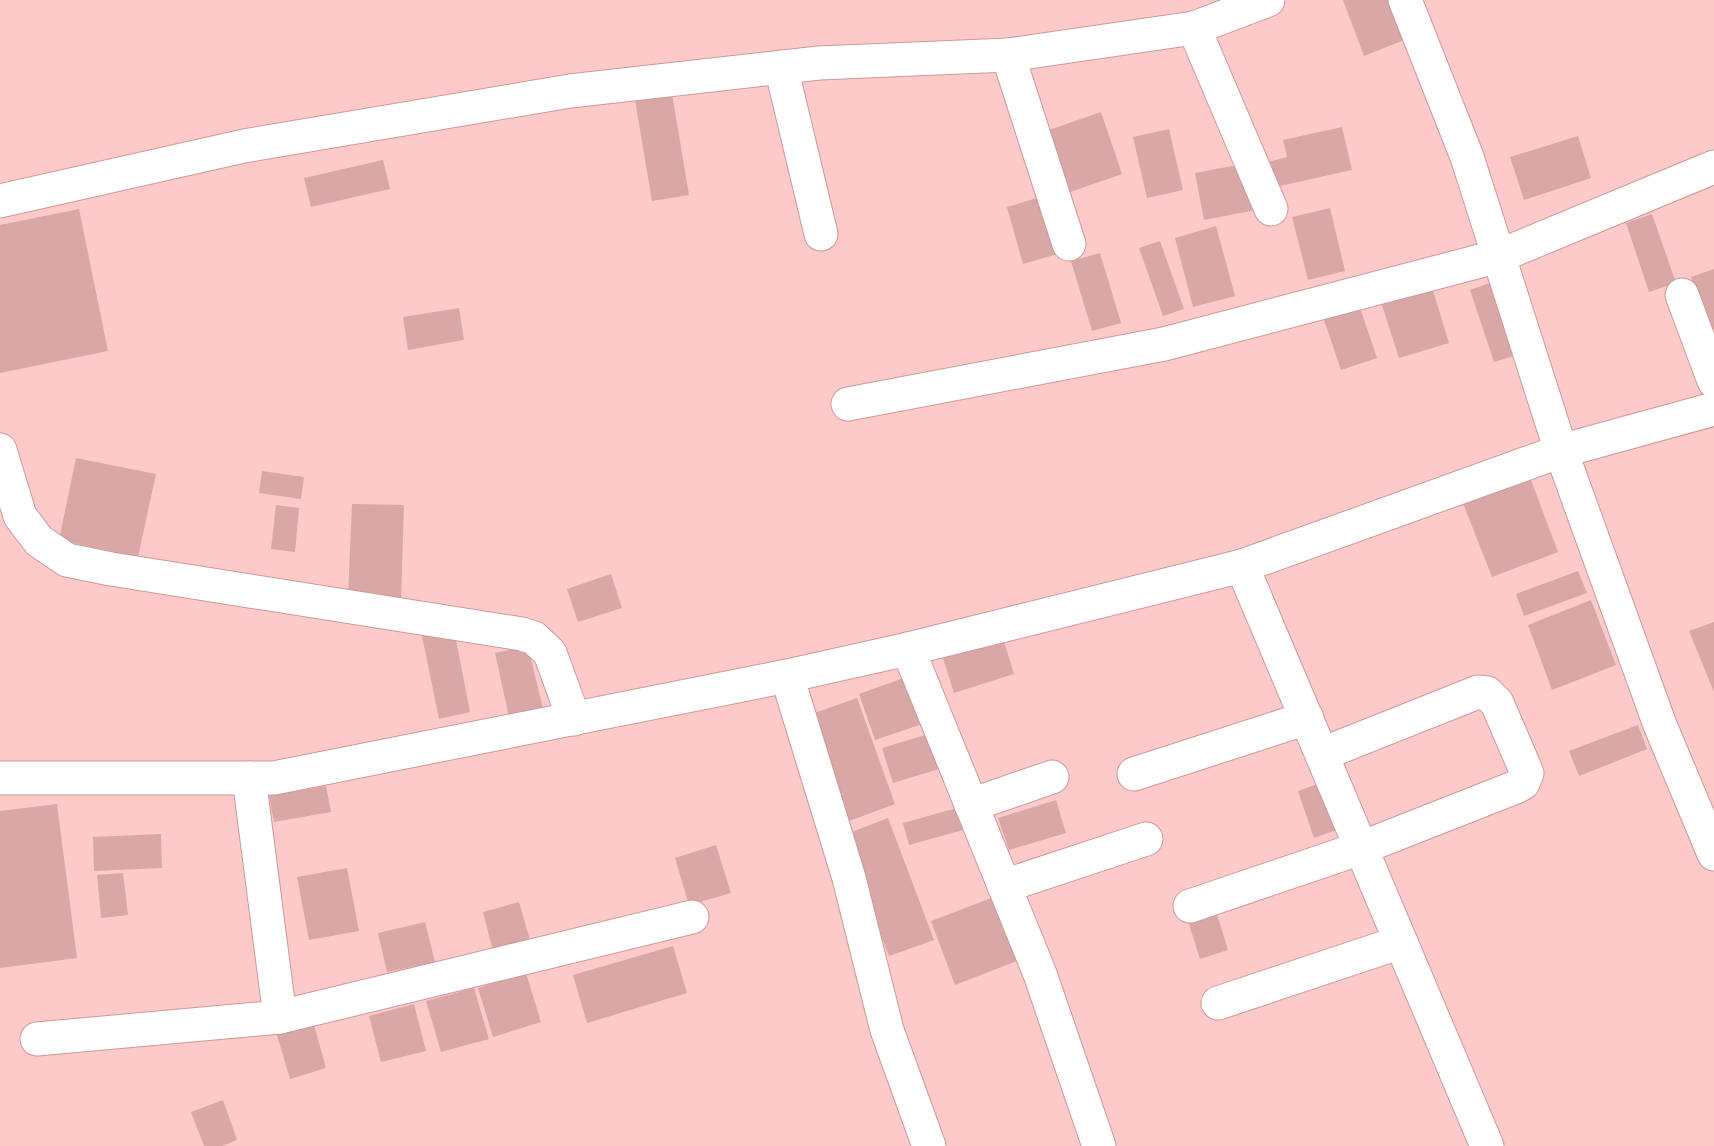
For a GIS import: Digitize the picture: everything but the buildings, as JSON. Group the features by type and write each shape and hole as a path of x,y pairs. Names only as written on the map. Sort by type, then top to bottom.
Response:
{"street":[{"path":"2,195 244,146 570,91 819,63 1008,54 1194,28 1268,0"},
{"path":"1405,0 1467,157 1561,451 1660,725 1714,854"},
{"path":"1194,28 1270,209"},
{"path":"1008,54 1068,244"},
{"path":"781,67 821,234"},
{"path":"848,404 1164,344 1499,256 1714,167"},
{"path":"1682,295 1714,381"},
{"path":"0,778 274,778 787,676 908,649 1242,566 1561,451 1714,409"},
{"path":"0,450 20,516 39,541 67,560 122,571 522,634 534,638 550,653 573,719"},
{"path":"1242,566 1487,1146"},
{"path":"908,649 1040,974 1099,1146"},
{"path":"787,676 849,878 887,1030 929,1146"},
{"path":"1190,906 1361,848 1516,787 1523,783 1527,773 1497,703 1487,693 1478,692 1322,754"},
{"path":"1134,774 1306,718"},
{"path":"971,805 1052,777"},
{"path":"249,778 280,1017"},
{"path":"1004,886 1146,839"},
{"path":"37,1039 280,1017 692,916"},
{"path":"1218,1003 1401,942"}]}
